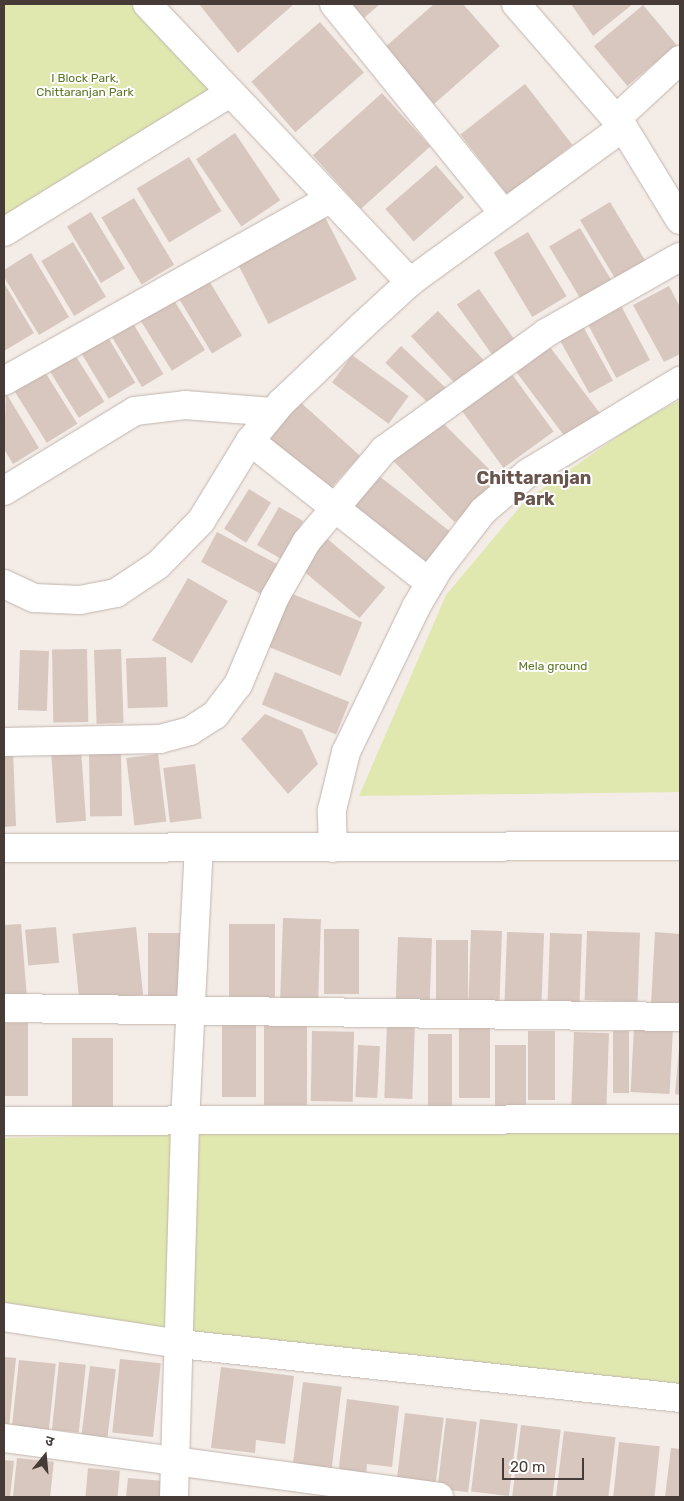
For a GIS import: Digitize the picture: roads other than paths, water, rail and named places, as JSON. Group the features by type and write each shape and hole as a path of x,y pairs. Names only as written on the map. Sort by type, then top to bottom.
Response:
{"street":[{"path":"147,4 228,94 410,282"},
{"path":"334,4 502,213"},
{"path":"516,4 620,123 680,220"},
{"path":"4,584 34,598 80,600 116,593 158,565 201,521 250,441 273,412 410,282 620,123 680,60"},
{"path":"4,232 228,94"},
{"path":"4,382 329,199"},
{"path":"4,742 160,739 190,731 215,715 238,685 275,597 332,506 384,450 425,417 546,333 680,257"},
{"path":"333,848 332,810 346,752 430,583 483,511 528,473 680,381"},
{"path":"4,491 135,411 185,405 273,412"},
{"path":"250,441 430,583"},
{"path":"4,848 680,846"},
{"path":"174,1497 177,1462 185,1121 200,848"},
{"path":"4,1008 680,1017"},
{"path":"4,1121 680,1119"},
{"path":"4,1317 180,1344 680,1398"},
{"path":"4,1438 439,1497"}],"district":[{"name":"Chittaranjan Park","path":"534,489"}],"park label":[{"name":"I Block Park, Chittaranjan Park","path":"85,86"},
{"name":"Mela ground","path":"553,667"}]}
